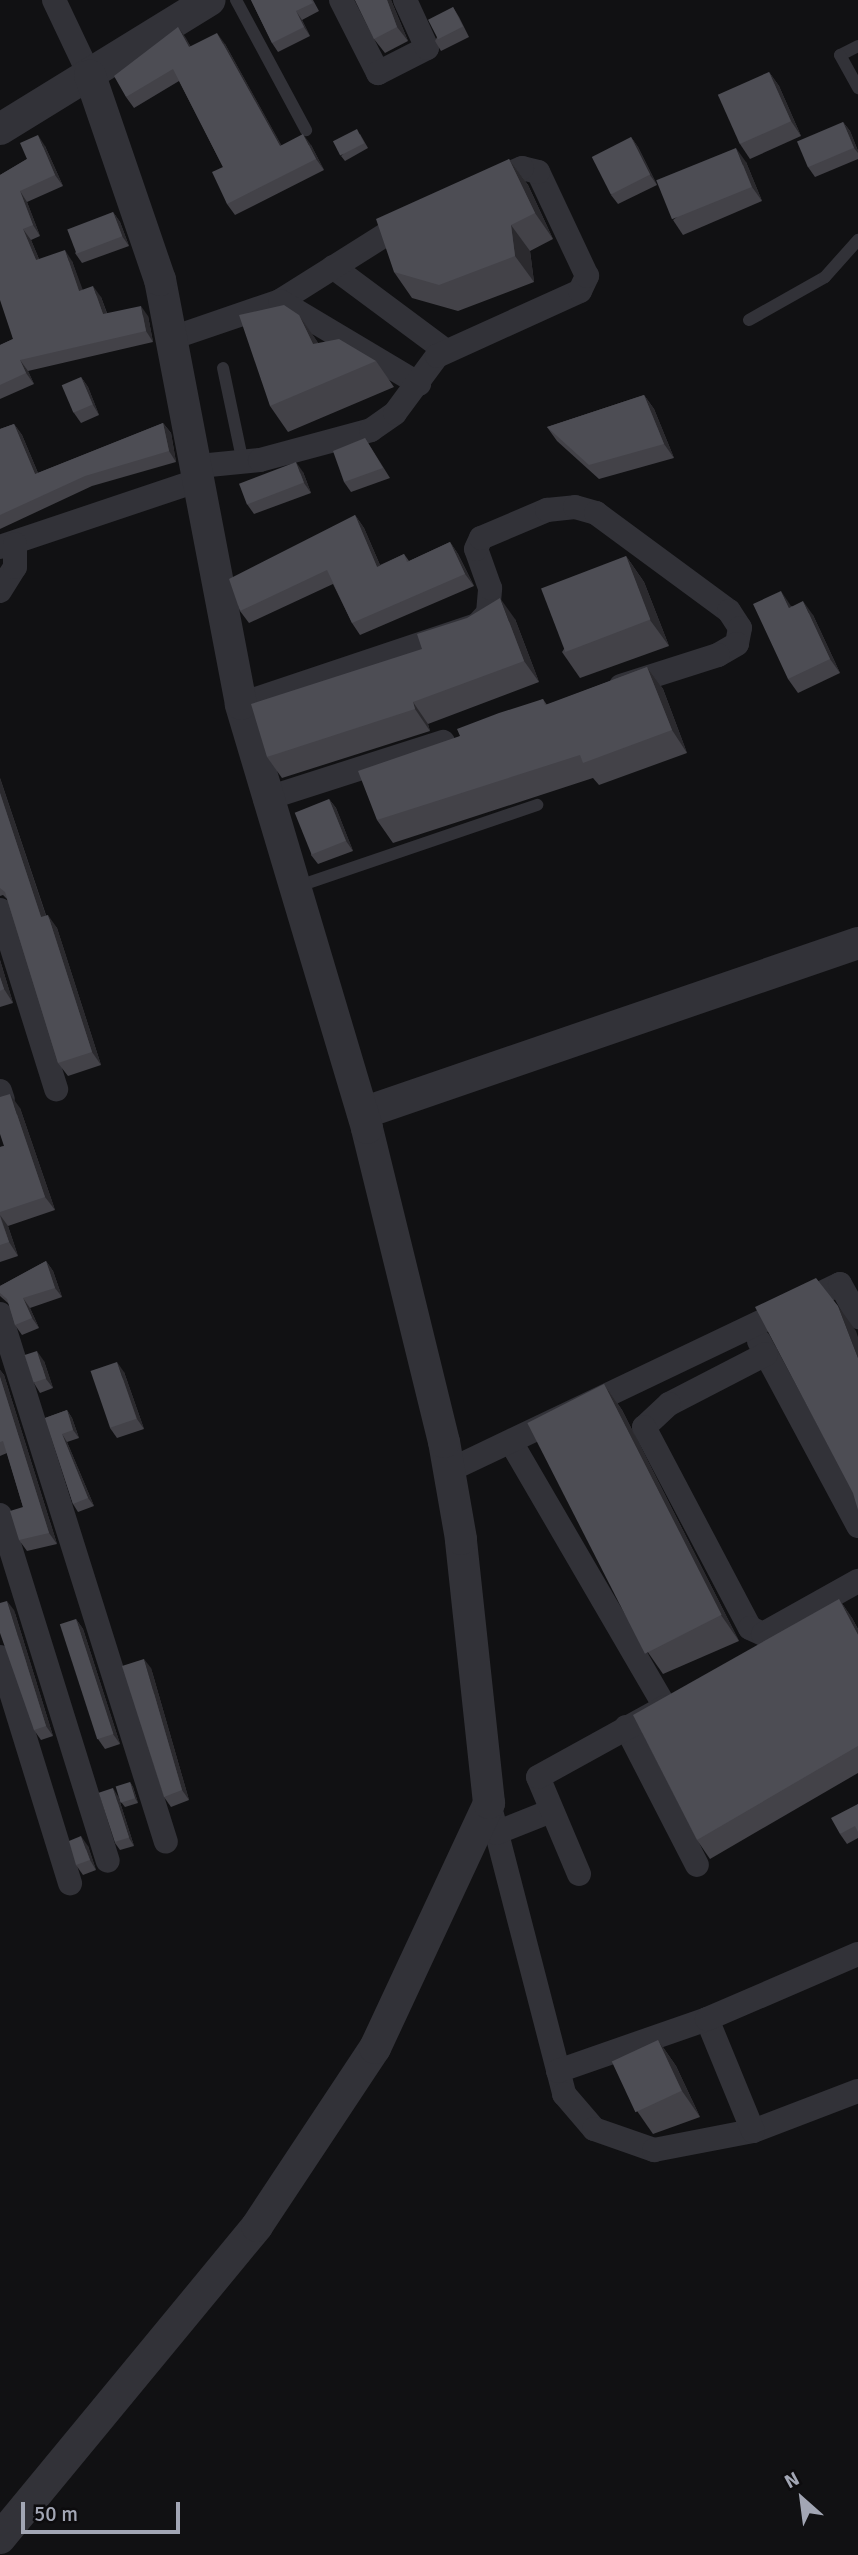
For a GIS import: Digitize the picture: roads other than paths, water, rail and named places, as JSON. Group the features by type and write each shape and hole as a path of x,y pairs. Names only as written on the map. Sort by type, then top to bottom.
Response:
{"street":[{"path":"54,0 90,76 175,337 201,473 214,581 241,704 265,799 363,1113 450,1470 489,1803 558,2071 573,2109 619,2142 654,2150 753,2131 858,2091"},
{"path":"0,130 210,0"},
{"path":"341,0 379,73 427,48 405,0"},
{"path":"0,591 15,568 8,546 201,473 371,430 419,384 446,351 580,291 587,276 532,167 462,195"},
{"path":"175,337 280,301 332,267 438,206"},
{"path":"332,267 446,351"},
{"path":"280,301 419,384"},
{"path":"241,704 477,625 488,613 490,588 477,549 481,538 547,510 575,507 619,530 729,611 740,628 737,644 718,655 601,692"},
{"path":"265,799 472,733"},
{"path":"0,910 56,1089"},
{"path":"363,1113 858,943"},
{"path":"450,1470 839,1284 858,1317"},
{"path":"0,1314 166,1842"},
{"path":"751,1325 858,1526"},
{"path":"765,1354 669,1404 644,1427 750,1628 762,1634 858,1580"},
{"path":"512,1442 674,1702 538,1777 579,1874"},
{"path":"0,1515 108,1861"},
{"path":"754,1658 858,1599"},
{"path":"0,1657 70,1883"},
{"path":"626,1727 697,1865"},
{"path":"0,2538 257,2226 302,2160 375,2048 489,1803"},
{"path":"496,1833 551,1811"},
{"path":"558,2071 707,2019 858,1954"},
{"path":"707,2019 753,2131"}],"lane":[{"path":"236,0 306,130"},
{"path":"858,46 840,55 858,88"},
{"path":"749,320 825,277 858,240"},
{"path":"223,368 243,463"},
{"path":"293,888 537,805"}]}
